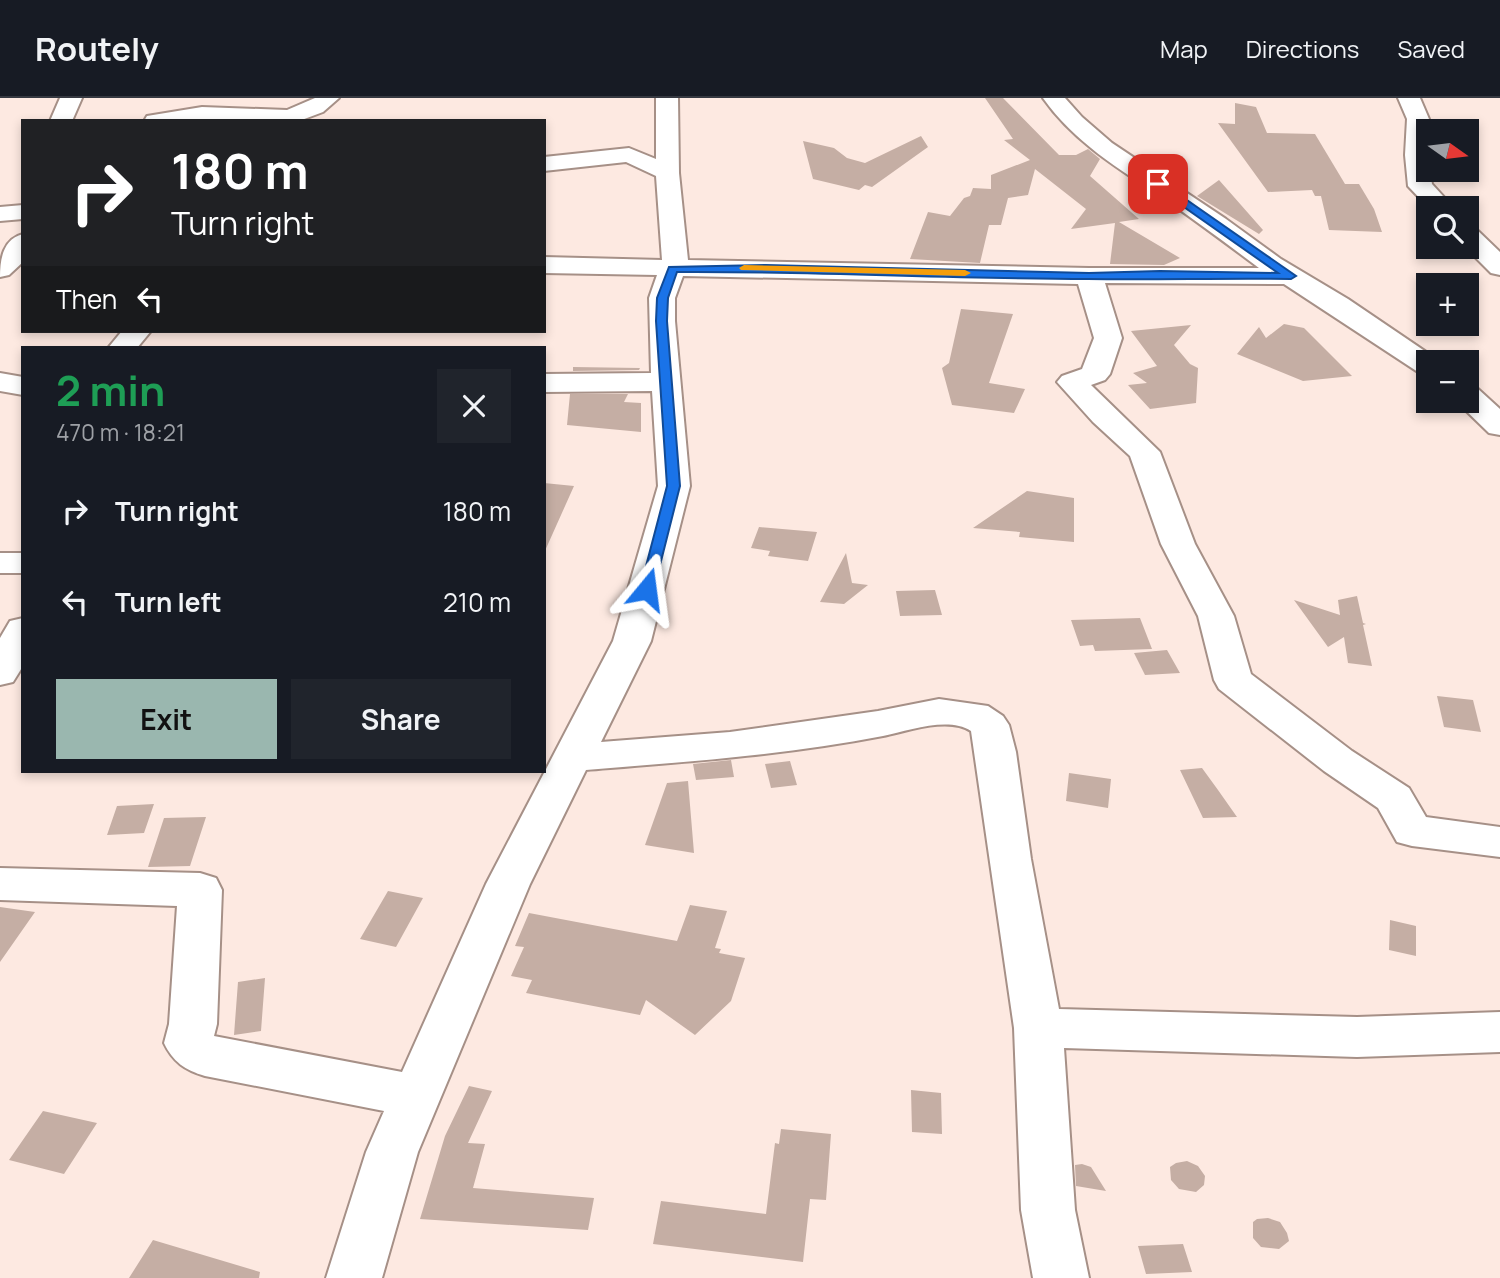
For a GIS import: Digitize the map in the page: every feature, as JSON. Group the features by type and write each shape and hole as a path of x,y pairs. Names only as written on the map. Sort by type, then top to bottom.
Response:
{"street":[{"path":"62,119 71,98"},
{"path":"168,119 205,113 294,118 318,108 328,98"},
{"path":"352,1275 392,1152 415,1097 508,884 632,641 654,564 674,486 662,345 662,298 676,260 667,173 667,98"},
{"path":"1054,98 1074,122 1104,148 1416,358"},
{"path":"1409,98 1418,119 1416,155 1420,186 1430,196"},
{"path":"546,164 629,155 667,173"},
{"path":"0,214 21,212"},
{"path":"0,269 15,256 21,246"},
{"path":"1479,246 1500,267"},
{"path":"546,265 1089,276 1291,276"},
{"path":"1089,276 1108,338 1094,374 1072,383 1144,452 1178,544 1216,616 1233,680 1338,761 1394,798 1412,831 1500,842"},
{"path":"0,382 21,386"},
{"path":"546,383 665,382"},
{"path":"1479,406 1500,426"},
{"path":"0,563 21,563"},
{"path":"0,673 21,633"},
{"path":"570,758 730,745 878,724 939,712 974,715 983,719 989,726 996,752 1009,859 1038,1028 1048,1210 1061,1278"},
{"path":"0,884 200,890 193,1024 188,1043 205,1056 415,1097"},
{"path":"1038,1028 1357,1037 1500,1032"}],"building":[{"path":"985,98 1003,98 1059,155 1076,155 1088,149 1100,159 1090,176 1139,219 1119,222 1180,258 1164,265 1110,264 1115,223 1071,229 1086,209 1035,169 1028,195 1008,198 1001,225 989,225 980,263 910,259 928,212 950,216 964,198 970,196 973,188 991,189 991,175 1030,160 1004,140 1013,139"},
{"path":"1235,103 1256,107 1267,133 1315,134 1345,184 1359,184 1374,209 1382,232 1329,230 1321,196 1315,196 1312,190 1268,192 1218,123 1235,124"},
{"path":"921,136 928,147 872,187 865,185 859,190 813,179 803,141 834,148 847,158 865,163"},
{"path":"1219,180 1263,230 1259,234 1197,196"},
{"path":"961,309 1013,314 989,383 1025,389 1014,413 952,405 942,368 949,363"},
{"path":"1284,324 1304,328 1352,376 1303,381 1237,354 1259,327 1266,338"},
{"path":"1191,325 1174,345 1190,364 1198,368 1196,403 1150,409 1128,385 1147,383 1133,373 1157,366 1131,331"},
{"path":"573,367 640,368 573,371"},
{"path":"570,394 628,394 624,402 641,403 641,432 567,425"},
{"path":"546,483 574,486 546,549"},
{"path":"1027,491 1074,498 1074,542 1019,537 1020,532 973,528"},
{"path":"759,527 817,532 808,561 768,556 770,551 751,548"},
{"path":"846,553 852,583 868,585 844,604 820,602"},
{"path":"935,590 942,615 900,616 896,591"},
{"path":"1357,596 1363,623 1366,624 1363,625 1372,666 1348,663 1344,637 1328,647 1294,600 1340,615 1338,600"},
{"path":"1140,618 1152,649 1095,651 1093,645 1080,646 1071,620"},
{"path":"1167,650 1180,673 1145,675 1134,653"},
{"path":"1437,696 1473,700 1481,732 1444,727"},
{"path":"731,760 734,777 696,780 693,764"},
{"path":"790,761 797,785 771,788 765,764"},
{"path":"1202,768 1237,817 1203,818 1180,770"},
{"path":"1069,773 1111,779 1108,808 1066,801"},
{"path":"688,781 694,853 645,845 667,783"},
{"path":"154,804 144,833 107,835 117,806"},
{"path":"206,817 190,866 148,867 164,818"},
{"path":"388,891 423,898 396,947 360,939"},
{"path":"690,905 727,911 715,948 721,949 719,953 745,958 731,1001 695,1035 646,1000 640,1015 526,993 532,980 511,976 524,947 515,946 529,913 677,941"},
{"path":"0,907 35,912 0,962"},
{"path":"1390,920 1416,926 1416,956 1389,950"},
{"path":"265,978 261,1031 234,1035 238,982"},
{"path":"469,1086 492,1091 468,1143 485,1144 473,1188 594,1198 588,1230 420,1219 445,1136"},
{"path":"911,1090 941,1093 942,1134 912,1132"},
{"path":"43,1111 97,1123 64,1174 9,1160"},
{"path":"781,1129 831,1134 826,1200 810,1199 803,1262 653,1244 661,1201 766,1214 775,1143 779,1144"},
{"path":"1187,1161 1198,1166 1205,1176 1204,1185 1196,1192 1179,1189 1171,1180 1170,1167"},
{"path":"1075,1165 1091,1167 1106,1191 1076,1186"},
{"path":"1268,1218 1280,1222 1287,1233 1289,1241 1279,1249 1261,1247 1253,1238 1253,1222"},
{"path":"153,1240 260,1272 259,1278 129,1278"},
{"path":"1183,1244 1192,1272 1146,1274 1138,1246"}],"slow traffic":[{"path":"744,268 965,273"}],"route":[{"path":"647,589 674,486 661,321 662,298 673,269 766,268 1089,276 1291,276 1158,184"}]}
